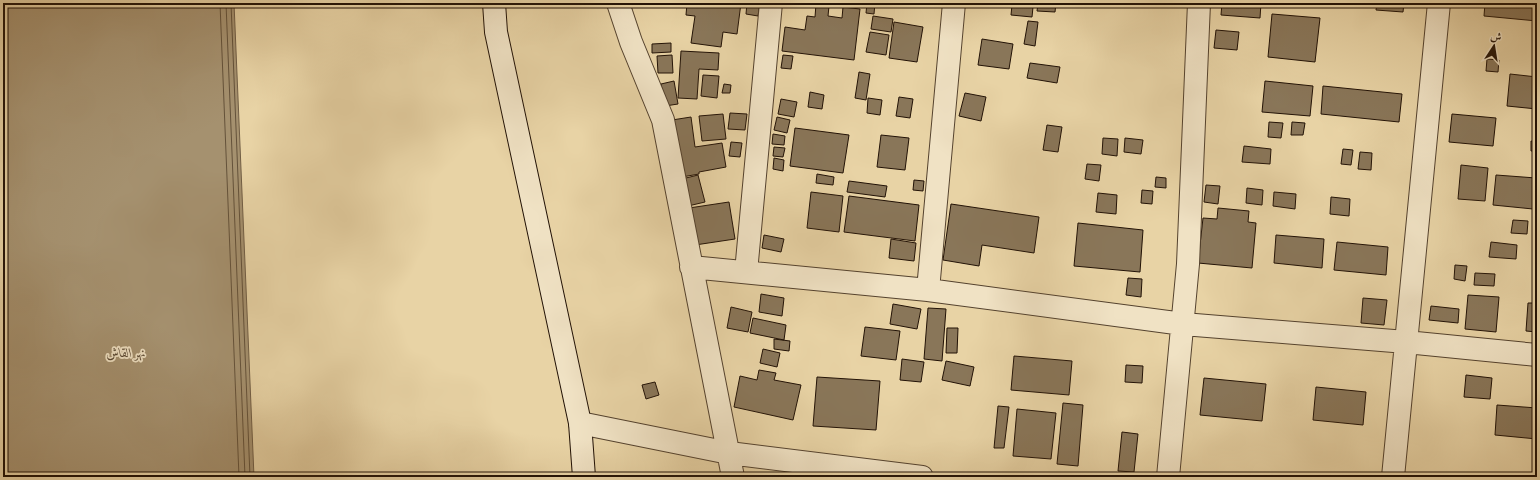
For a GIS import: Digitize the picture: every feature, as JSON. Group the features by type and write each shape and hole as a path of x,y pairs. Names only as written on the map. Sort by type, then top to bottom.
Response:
{"street":[{"path":"494,3 496,32 580,423 584,477"},
{"path":"618,3 631,42 663,120 733,477"},
{"path":"746,272 771,3"},
{"path":"928,290 954,3"},
{"path":"1168,477 1188,264 1199,3"},
{"path":"1393,477 1439,3"},
{"path":"691,267 928,290 1183,324 1406,342 1537,355"},
{"path":"580,423 729,454 922,477"}],"water":[{"name":"نهر القاش","path":"3,3 234,3 254,477 3,477"}],"building":[{"path":"687,3 741,3 737,34 723,32 721,47 691,43 695,16 686,15"},
{"path":"747,3 760,3 758,16 746,14"},
{"path":"787,3 806,3 806,7 786,5"},
{"path":"867,3 875,3 874,14 866,13"},
{"path":"1038,3 1056,3 1055,12 1037,11"},
{"path":"1222,3 1261,3 1260,18 1221,15"},
{"path":"1377,3 1404,3 1403,12 1376,10"},
{"path":"1485,3 1537,3 1537,21 1484,16"},
{"path":"816,4 829,6 828,16 842,18 843,7 860,9 854,60 782,51 785,27 805,30 807,16 815,17"},
{"path":"1012,5 1033,7 1032,17 1011,15"},
{"path":"1272,14 1320,18 1315,62 1268,57"},
{"path":"873,16 893,19 891,32 871,29"},
{"path":"1028,21 1038,22 1035,46 1024,44"},
{"path":"894,22 923,27 917,62 889,58"},
{"path":"1216,30 1239,32 1237,50 1214,48"},
{"path":"870,32 889,35 886,55 866,52"},
{"path":"982,39 1013,44 1009,69 978,65"},
{"path":"671,43 671,52 652,53 652,44"},
{"path":"681,51 719,53 718,70 699,69 697,99 678,98"},
{"path":"672,55 673,73 658,73 657,56"},
{"path":"783,55 793,56 791,69 781,68"},
{"path":"1487,59 1499,60 1498,72 1486,71"},
{"path":"1030,63 1060,67 1057,83 1027,78"},
{"path":"859,72 870,74 866,100 855,98"},
{"path":"1510,74 1537,77 1537,109 1507,106"},
{"path":"703,75 719,76 717,98 701,96"},
{"path":"674,81 678,104 665,106 661,84"},
{"path":"1265,81 1313,86 1310,116 1262,112"},
{"path":"724,84 731,85 730,93 722,93"},
{"path":"1323,86 1402,94 1399,122 1321,114"},
{"path":"810,92 824,95 822,109 808,107"},
{"path":"965,93 986,97 981,121 959,116"},
{"path":"899,97 913,99 910,118 896,116"},
{"path":"868,98 882,100 880,115 867,113"},
{"path":"781,99 797,102 794,117 778,114"},
{"path":"730,113 747,114 745,130 728,129"},
{"path":"723,114 726,139 702,141 699,116"},
{"path":"1452,114 1496,118 1493,146 1449,142"},
{"path":"691,117 695,147 722,143 726,167 682,177 672,120"},
{"path":"777,117 790,120 787,133 774,130"},
{"path":"1269,122 1283,123 1281,138 1268,137"},
{"path":"1292,122 1305,123 1303,135 1291,135"},
{"path":"1047,125 1062,127 1058,152 1043,150"},
{"path":"795,128 849,135 843,173 790,166"},
{"path":"773,134 785,136 784,145 772,144"},
{"path":"881,135 909,138 905,170 877,167"},
{"path":"1103,138 1118,139 1117,156 1102,154"},
{"path":"1125,138 1143,140 1141,154 1124,152"},
{"path":"1531,141 1537,142 1537,151 1531,151"},
{"path":"731,142 742,143 740,157 729,156"},
{"path":"1244,146 1271,149 1270,164 1242,162"},
{"path":"774,147 785,148 783,157 773,156"},
{"path":"1343,149 1353,150 1351,165 1341,164"},
{"path":"1360,152 1372,153 1371,170 1358,169"},
{"path":"774,158 784,160 783,171 773,169"},
{"path":"1087,164 1101,165 1099,181 1085,179"},
{"path":"1461,165 1488,168 1485,201 1458,199"},
{"path":"817,174 834,177 833,185 816,183"},
{"path":"698,175 705,202 688,206 682,179"},
{"path":"1496,175 1536,178 1533,209 1493,205"},
{"path":"1156,177 1166,178 1166,188 1155,187"},
{"path":"914,180 924,181 923,191 913,190"},
{"path":"849,181 887,186 885,197 847,192"},
{"path":"1206,185 1220,186 1218,204 1204,202"},
{"path":"1247,188 1263,190 1262,205 1246,203"},
{"path":"1142,190 1153,191 1152,204 1141,203"},
{"path":"811,192 843,196 839,232 807,228"},
{"path":"1274,192 1296,194 1295,209 1273,206"},
{"path":"1098,193 1117,195 1116,214 1096,212"},
{"path":"849,196 919,205 915,241 844,232"},
{"path":"1331,197 1350,199 1349,216 1330,214"},
{"path":"729,202 735,239 695,245 689,208"},
{"path":"951,204 1039,217 1034,253 982,245 979,266 943,260"},
{"path":"1218,208 1249,211 1248,222 1256,223 1252,268 1198,263 1203,218 1217,219"},
{"path":"1513,220 1528,221 1527,234 1511,233"},
{"path":"1078,223 1143,230 1140,272 1074,266"},
{"path":"764,235 784,239 781,252 762,248"},
{"path":"1276,235 1324,239 1322,268 1274,263"},
{"path":"891,239 916,243 914,261 889,258"},
{"path":"1337,242 1388,247 1386,275 1334,270"},
{"path":"1491,242 1517,245 1516,259 1489,257"},
{"path":"1455,265 1467,266 1465,281 1454,279"},
{"path":"1475,273 1495,274 1494,286 1474,285"},
{"path":"1128,278 1142,279 1141,297 1126,295"},
{"path":"761,294 784,298 782,316 759,312"},
{"path":"1468,295 1499,297 1496,332 1465,329"},
{"path":"1363,298 1387,300 1384,325 1361,323"},
{"path":"1528,303 1537,303 1537,332 1526,331"},
{"path":"893,304 921,309 917,329 890,324"},
{"path":"1431,306 1459,309 1458,323 1429,320"},
{"path":"731,307 752,312 748,332 727,328"},
{"path":"928,308 946,309 942,361 924,359"},
{"path":"753,318 786,325 784,340 750,333"},
{"path":"865,327 900,331 896,360 861,356"},
{"path":"947,328 958,328 957,353 946,353"},
{"path":"774,339 790,341 789,351 774,349"},
{"path":"763,349 780,353 777,367 760,363"},
{"path":"1014,356 1072,361 1069,395 1011,390"},
{"path":"902,359 924,362 921,382 900,380"},
{"path":"946,361 974,367 970,386 942,380"},
{"path":"1126,365 1143,366 1142,383 1125,382"},
{"path":"759,370 776,373 774,380 801,385 793,420 734,407 740,376 757,380"},
{"path":"1466,375 1492,378 1490,399 1464,397"},
{"path":"817,377 880,381 876,430 813,426"},
{"path":"1204,378 1266,384 1262,421 1200,415"},
{"path":"655,382 659,395 646,399 642,385"},
{"path":"1316,387 1366,392 1363,425 1313,420"},
{"path":"1063,403 1083,405 1078,466 1057,464"},
{"path":"1497,405 1537,408 1537,439 1495,435"},
{"path":"998,406 1009,407 1004,448 994,448"},
{"path":"1017,409 1056,413 1051,459 1013,456"},
{"path":"1122,432 1138,434 1134,472 1118,471"}]}
